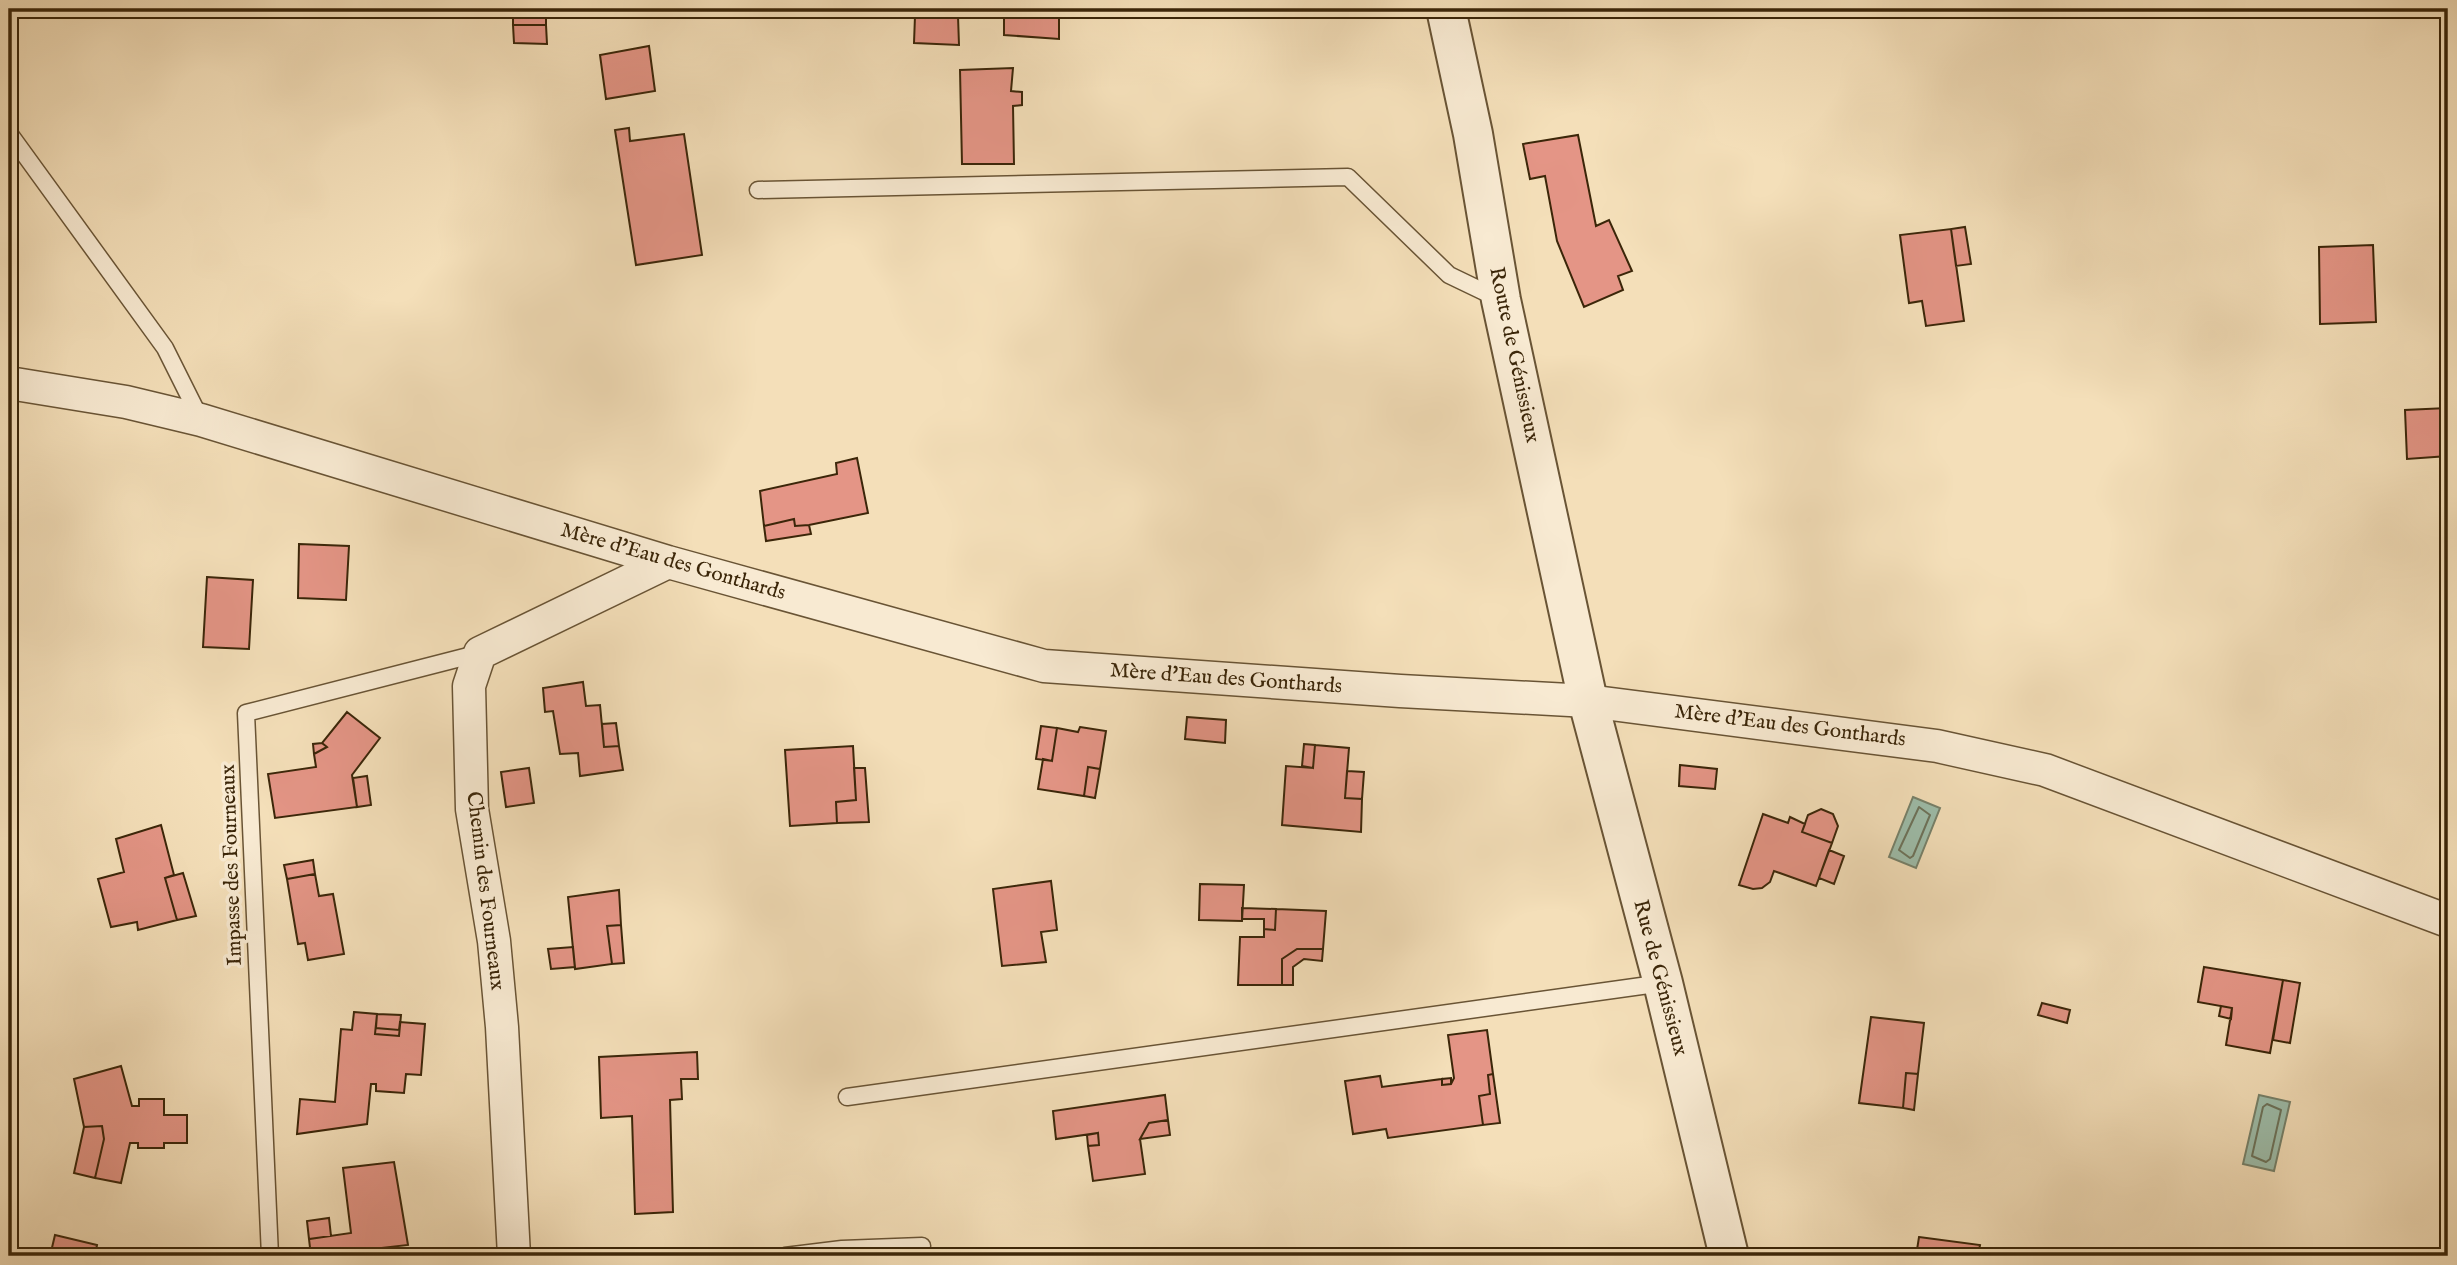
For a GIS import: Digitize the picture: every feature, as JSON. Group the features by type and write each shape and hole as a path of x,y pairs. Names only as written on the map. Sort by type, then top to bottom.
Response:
{"street":[{"name":"Route de Génissieux","path":"1452,10 1501,300 1588,701"},
{"name":"Mère d'Eau des Gonthards","path":"9,383 127,402 201,420 668,562 1044,666 1588,701 1896,740 2045,770 2448,921"},
{"path":"480,653 668,562"},
{"name":"Chemin des Fourneaux","path":"480,653 469,686 472,809 494,941 502,1027 514,1256"},
{"name":"Rue de Génissieux","path":"1588,701 1663,983 1728,1256"}],"lane":[{"path":"9,133 164,348 201,420"},
{"path":"758,190 1348,177 1449,275 1501,300"},
{"name":"Impasse des Fourneaux","path":"270,1256 246,713 480,653"},
{"path":"847,1097 1663,983"},
{"path":"785,1256 842,1249 922,1246"}],"water":[{"path":"1913,797 1940,808 1916,868 1889,857"},
{"path":"2259,1095 2290,1102 2274,1171 2243,1164"}],"building":[{"path":"513,9 546,9 546,25 513,25"},
{"path":"1059,13 1059,39 1004,35 1004,14"},
{"path":"915,16 958,16 959,45 914,43"},
{"path":"513,25 546,25 547,44 514,43"},
{"path":"649,46 655,91 606,99 600,55"},
{"path":"1013,68 1011,91 1022,92 1022,105 1013,106 1014,164 962,164 960,70"},
{"path":"629,128 630,141 684,134 702,255 636,265 615,130"},
{"path":"1578,135 1596,226 1609,220 1632,271 1618,276 1623,290 1584,307 1557,241 1545,176 1530,179 1523,144"},
{"path":"1965,227 1971,264 1956,266 1951,229"},
{"path":"1951,229 1964,321 1926,326 1922,301 1909,303 1900,235"},
{"path":"2373,245 2376,322 2320,324 2319,247"},
{"path":"2447,408 2448,456 2407,459 2405,410"},
{"path":"857,458 868,513 809,525 795,526 794,519 764,526 760,491 837,474 836,463"},
{"path":"794,519 795,526 809,525 811,534 766,541 764,526"},
{"path":"299,544 349,546 346,600 298,598"},
{"path":"207,577 253,580 249,649 203,647"},
{"path":"583,682 586,706 600,705 604,747 619,746 623,770 580,776 578,753 560,754 553,711 545,712 543,688"},
{"path":"347,712 380,738 352,775 357,807 275,818 268,774 316,767 314,754 327,747 322,743"},
{"path":"1187,717 1226,720 1225,743 1185,739"},
{"path":"616,723 619,746 604,747 602,724"},
{"path":"1041,726 1057,728 1052,761 1036,759"},
{"path":"1080,727 1106,731 1100,769 1088,767 1084,796 1038,789 1043,759 1052,761 1057,728 1078,732"},
{"path":"322,743 327,747 314,754 313,744"},
{"path":"1304,744 1315,745 1313,768 1302,766"},
{"path":"1315,745 1349,748 1345,798 1362,799 1361,832 1282,825 1286,766 1313,768"},
{"path":"853,746 856,800 836,802 837,823 790,826 785,750"},
{"path":"1680,765 1717,769 1715,789 1679,786"},
{"path":"1088,767 1100,769 1095,798 1084,796"},
{"path":"529,768 534,803 506,807 501,772"},
{"path":"854,768 865,768 869,822 837,823 836,802 856,800"},
{"path":"1347,771 1364,772 1362,799 1345,798"},
{"path":"367,776 371,805 357,807 353,778"},
{"path":"1821,809 1833,814 1838,826 1832,843 1802,832 1808,815"},
{"path":"1763,814 1788,823 1790,817 1805,824 1802,832 1832,843 1816,886 1774,871 1770,882 1762,888 1753,889 1739,885"},
{"path":"161,825 174,875 165,878 177,920 138,930 137,922 111,927 98,879 124,872 116,839"},
{"path":"1829,850 1844,856 1834,884 1819,878"},
{"path":"313,860 315,874 287,879 284,865"},
{"path":"183,873 196,916 177,920 165,878"},
{"path":"315,874 319,896 333,894 344,954 308,960 305,943 298,944 287,879"},
{"path":"1051,881 1057,930 1041,932 1046,962 1002,966 993,889"},
{"path":"1200,884 1244,885 1242,921 1199,920"},
{"path":"619,890 621,925 607,926 612,964 575,969 568,897"},
{"path":"1242,908 1276,909 1275,930 1264,929 1264,919 1242,919"},
{"path":"1276,909 1326,911 1323,949 1297,949 1282,959 1282,985 1238,985 1240,937 1264,937 1264,929 1275,930"},
{"path":"621,925 624,963 612,964 607,926"},
{"path":"573,947 575,967 551,969 548,949"},
{"path":"1297,949 1323,949 1322,961 1304,959 1293,967 1293,985 1282,985 1282,959"},
{"path":"2204,967 2283,980 2270,1053 2226,1045 2232,1008 2198,1002"},
{"path":"2283,980 2300,983 2290,1043 2273,1040"},
{"path":"2042,1003 2070,1010 2067,1023 2038,1015"},
{"path":"2221,1006 2232,1008 2231,1019 2219,1016"},
{"path":"354,1012 377,1014 376,1028 399,1030 400,1022 425,1024 421,1075 406,1074 404,1093 376,1091 376,1084 371,1084 367,1124 297,1134 300,1099 335,1102 341,1029 352,1030"},
{"path":"377,1014 401,1015 399,1036 375,1034"},
{"path":"1871,1017 1924,1023 1918,1074 1906,1073 1903,1108 1859,1103"},
{"path":"1487,1030 1493,1074 1488,1075 1490,1094 1479,1096 1483,1125 1388,1138 1386,1129 1353,1134 1345,1081 1380,1076 1382,1087 1442,1079 1442,1085 1451,1084 1454,1078 1448,1035"},
{"path":"697,1052 698,1079 681,1079 682,1099 670,1100 673,1212 635,1214 632,1116 601,1118 599,1057"},
{"path":"121,1066 132,1106 139,1106 139,1099 164,1099 164,1115 187,1115 187,1143 164,1143 164,1148 138,1148 138,1143 130,1143 121,1183 95,1178 104,1139 102,1126 84,1127 74,1079"},
{"path":"1906,1073 1918,1074 1914,1110 1903,1108"},
{"path":"1493,1074 1500,1123 1483,1125 1479,1096 1490,1094 1488,1075"},
{"path":"1451,1078 1451,1084 1442,1085 1442,1079"},
{"path":"1165,1095 1168,1120 1149,1123 1140,1139 1145,1174 1093,1181 1088,1146 1099,1145 1098,1133 1056,1139 1053,1111"},
{"path":"1168,1120 1170,1135 1140,1139 1149,1123"},
{"path":"102,1126 104,1139 95,1178 74,1173 84,1127"},
{"path":"1098,1133 1099,1145 1088,1146 1087,1135"},
{"path":"394,1162 408,1245 311,1256 309,1239 351,1233 343,1168"},
{"path":"329,1218 331,1236 309,1239 307,1221"},
{"path":"55,1235 97,1245 95,1256 50,1256"},
{"path":"1919,1237 1980,1245 1978,1256 1916,1256"}]}
